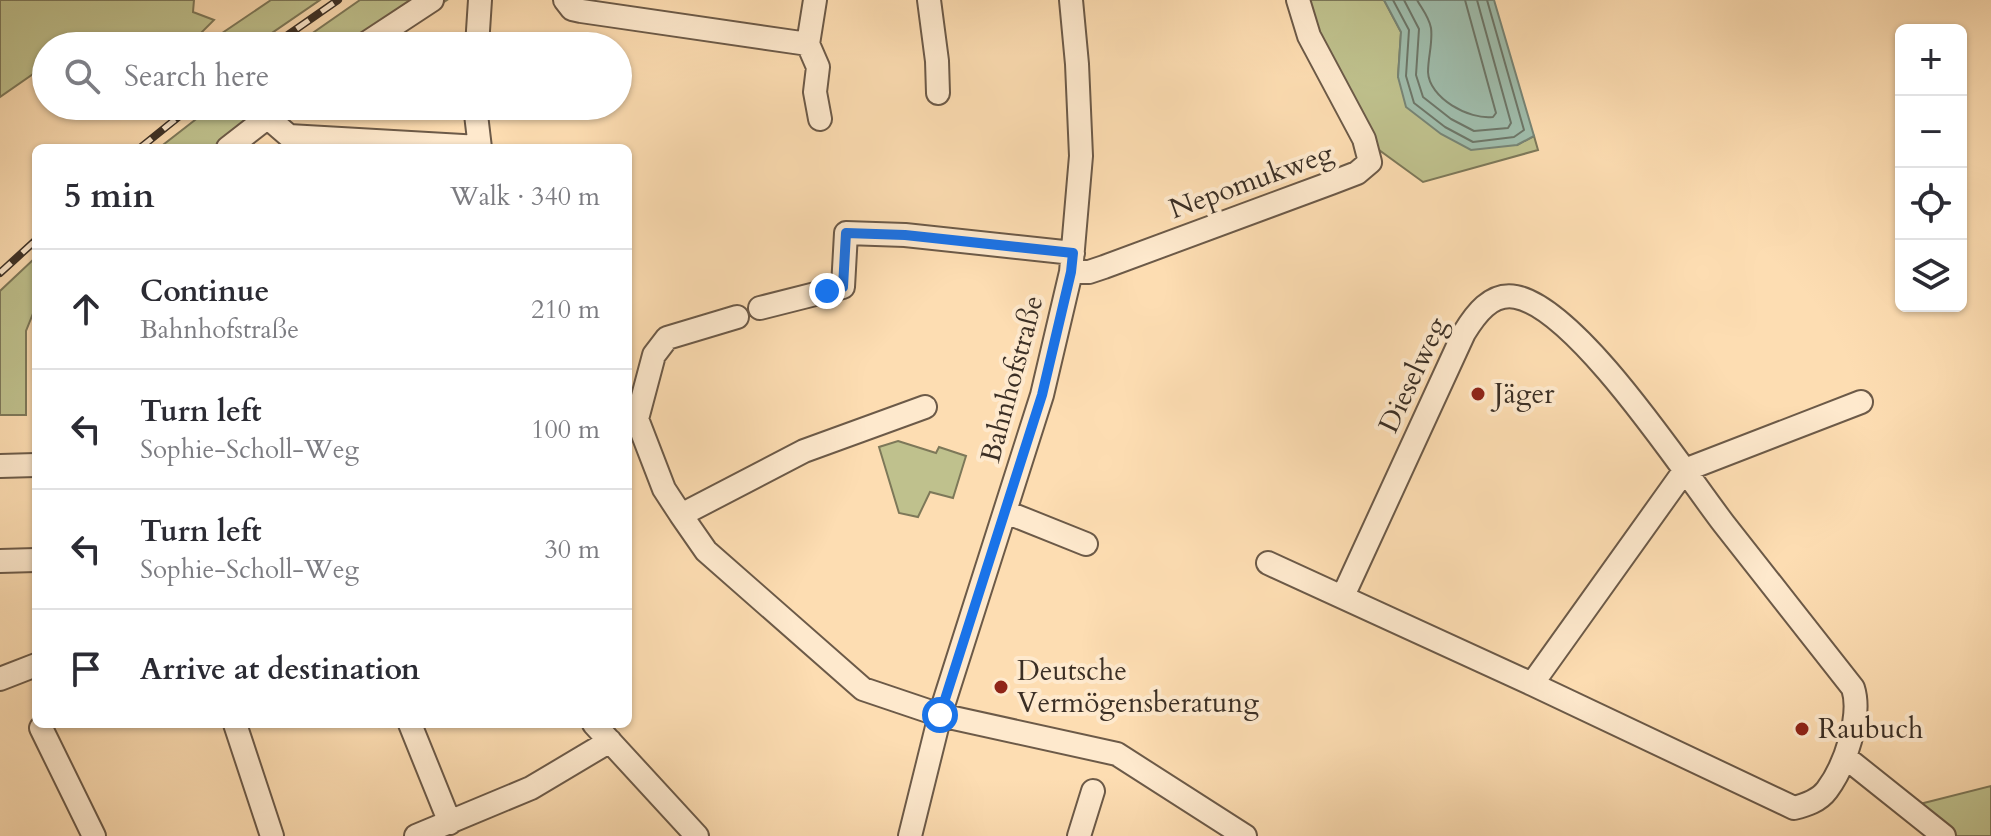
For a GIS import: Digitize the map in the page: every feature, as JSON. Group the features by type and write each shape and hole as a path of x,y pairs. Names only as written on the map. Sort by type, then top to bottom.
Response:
{"street":[{"path":"383,32 432,0"},
{"path":"478,32 480,0"},
{"path":"565,0 572,9 581,11 808,44"},
{"path":"815,0 808,44 818,67 815,92 820,119"},
{"path":"929,0 938,93"},
{"name":"Bahnhofstraße","path":"910,836 940,715 1042,395 1072,263 1081,156 1071,0"},
{"name":"Nepomukweg","path":"1072,263 1089,272 1104,267 1357,173 1370,162 1364,139 1309,36 1298,0"},
{"path":"233,144 264,120"},
{"path":"279,120 289,136 428,144"},
{"path":"477,120 480,144"},
{"path":"760,308 843,287 846,233 905,235 1072,263"},
{"name":"Dieselweg","path":"1268,563 1794,808 1811,803 1826,792 1845,757 1858,703 1853,688 1611,375 1562,324 1539,306 1514,296 1494,299 1476,313 1464,333 1343,596"},
{"path":"737,317 667,338 654,355 637,419 664,489 706,551 863,689 940,715 1117,754 1245,836"},
{"path":"1532,684 1685,470 1861,402"},
{"path":"681,515 804,451 925,407"},
{"path":"0,466 32,465"},
{"path":"1006,512 1086,544"},
{"path":"0,561 32,560"},
{"path":"0,679 32,667"},
{"path":"41,728 94,836"},
{"path":"236,728 272,836"},
{"path":"412,728 450,823"},
{"path":"598,728 697,836"},
{"path":"416,836 531,788 610,741"},
{"path":"1845,757 1944,836"},
{"path":"1079,836 1093,791"}],"green space":[{"path":"0,0 194,0 193,12 214,20 202,32 32,32 32,75 0,97"},
{"path":"271,0 320,0 273,32 224,32"},
{"path":"360,0 447,0 398,32 314,32"},
{"path":"1292,0 1384,0 1401,32 1398,77 1517,145 1534,136 1538,150 1423,182 1375,147"},
{"path":"195,120 278,120 246,144 164,144"},
{"path":"32,261 32,316 26,331 26,415 0,415 0,291"},
{"path":"898,441 936,453 939,447 966,456 953,498 930,492 918,517 899,513 879,447"},
{"path":"1991,786 1991,836 1951,836 1908,807"}],"water":[{"path":"1384,0 1494,0 1534,136 1517,145 1471,150 1441,134 1406,107 1398,77 1401,32"}],"railway":[{"path":"292,32 338,0"},
{"path":"145,144 175,120"},
{"path":"0,273 32,244"}],"place":[{"name":"Jäger","path":"1478,394"},
{"name":"Deutsche Vermögensberatung","path":"1001,687"},
{"name":"Raubuch","path":"1802,729"}],"route":[{"path":"827,291 843,287 846,233 905,235 1073,253 1042,395 940,715"}]}
